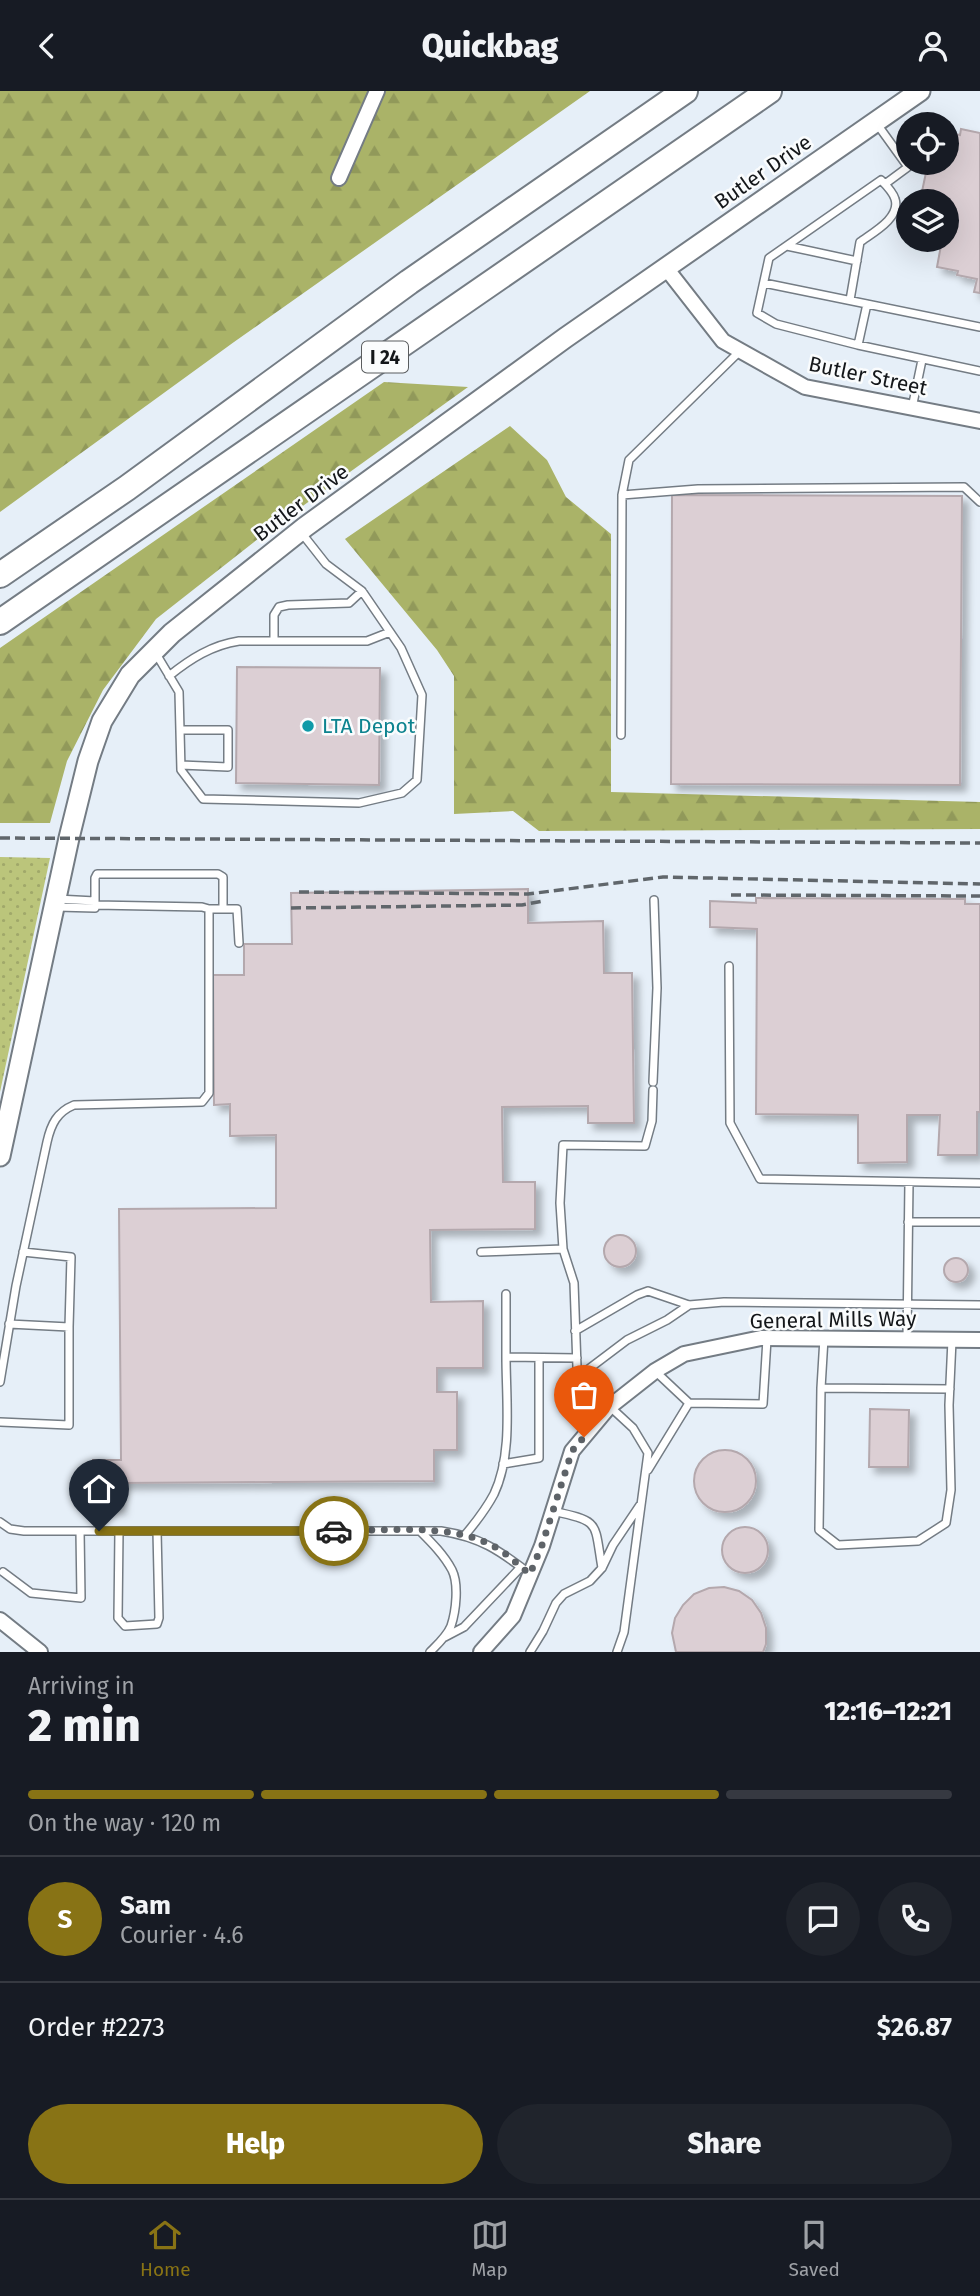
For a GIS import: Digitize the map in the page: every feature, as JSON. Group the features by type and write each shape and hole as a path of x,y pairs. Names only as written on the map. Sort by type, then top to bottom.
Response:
{"highway":[{"name":"I 24","path":"0,575 127,488 409,282 685,91"},
{"name":"I 24","path":"0,622 769,91"}],"street":[{"path":"340,178 377,91"},
{"name":"Butler Drive","path":"0,1156 5,1109 88,761 102,721 130,675 172,633 300,531 565,338 919,91"},
{"name":"Butler Street","path":"666,268 723,341 805,387 980,421"},
{"name":"General Mills Way","path":"481,1652 513,1616 526,1571 553,1511 572,1451 608,1408 655,1371 684,1355 767,1338 980,1340"},
{"path":"0,1620 40,1652"}],"lane":[{"path":"875,122 908,167 885,184"},
{"path":"850,300 860,242 891,218 896,204 881,180 769,258 757,313 776,324 980,371"},
{"path":"787,246 856,261"},
{"path":"764,282 980,327"},
{"path":"858,345 867,304"},
{"path":"621,734 622,495 629,460 740,351"},
{"path":"912,408 922,359"},
{"path":"622,495 698,489 964,487 980,502"},
{"path":"155,651 179,692 181,770 203,799 359,803 402,793 417,780 422,695 401,648 362,591 326,564 300,531"},
{"path":"274,641 274,615 279,607 349,603 362,591"},
{"path":"169,675 220,644 239,641 367,641 390,632"},
{"path":"180,730 228,730 228,767 181,765"},
{"path":"95,905 97,874 218,874 223,877 223,909"},
{"path":"617,1652 624,1632 648,1453 633,1428 608,1408 577,1367 574,1283 563,1249 560,1203 563,1145 645,1146 652,1121 657,988 654,899"},
{"path":"55,903 237,909 239,943"},
{"path":"0,1382 23,1252 50,1128 61,1110 74,1105 202,1102 209,1093 209,909"},
{"path":"729,966 730,1123 760,1179 980,1183"},
{"path":"906,1339 909,1182"},
{"path":"908,1222 980,1222"},
{"path":"481,1252 563,1249"},
{"path":"0,1422 69,1425 71,1257 23,1252"},
{"path":"575,1331 637,1294 648,1291 689,1305 724,1302 980,1305"},
{"path":"465,1535 483,1513 495,1491 503,1464 506,1437 506,1294"},
{"path":"582,1374 626,1340 667,1320 689,1305"},
{"path":"9,1324 69,1328"},
{"path":"655,1371 688,1403 763,1404 767,1338"},
{"path":"824,1338 819,1529 838,1545 918,1541 946,1523 951,1490 950,1389 953,1339"},
{"path":"506,1357 577,1358"},
{"path":"503,1464 539,1458 539,1357"},
{"path":"821,1388 950,1389"},
{"path":"646,1473 688,1403"},
{"path":"530,1652 556,1603 564,1594 590,1581 602,1568 613,1545 642,1502"},
{"path":"553,1511 585,1518 595,1528 602,1568"},
{"path":"0,1522 10,1529 24,1531 420,1531 465,1535 496,1548 526,1571 464,1627 444,1637"},
{"path":"3,1572 31,1593 81,1598 80,1531"},
{"path":"119,1531 118,1618 125,1626 157,1625 157,1531"},
{"path":"420,1531 442,1554 454,1574 456,1593 451,1626 430,1652"}],"green space":[{"path":"0,91 590,91 234,342 0,512"},
{"path":"384,382 468,387 268,531 156,619 103,690 67,761 50,823 0,823 0,648"},
{"path":"510,426 547,460 566,497 611,534 611,792 980,802 980,829 539,831 513,811 454,814 454,676 437,650 345,539"},
{"path":"0,857 50,858 0,1092"}],"building":[{"path":"961,129 980,133 980,293 974,292 977,279 957,275 958,271 937,267 940,252 959,252 959,189 923,189 925,175 959,175"},
{"path":"672,495 962,496 960,785 671,784"},
{"name":"LTA Depot","path":"237,667 380,668 379,785 236,783"},
{"path":"528,889 528,923 603,921 604,973 632,973 634,1123 588,1123 588,1106 502,1107 503,1182 535,1182 535,1229 430,1230 431,1302 483,1301 483,1368 437,1368 437,1392 457,1392 457,1450 434,1450 434,1481 119,1483 120,1508 93,1508 93,1460 121,1460 119,1209 276,1208 276,1135 230,1136 230,1104 214,1105 213,975 244,975 244,944 292,944 291,893"},
{"path":"756,898 965,899 965,904 980,904 980,1112 977,1112 977,1155 938,1155 940,1115 907,1115 907,1162 858,1163 858,1115 756,1114 757,929 710,927 710,901 756,903"},
{"path":"620,1235 632,1239 636,1251 632,1263 620,1267 608,1263 604,1251 608,1239"},
{"path":"956,1258 965,1261 968,1270 965,1279 956,1282 947,1279 944,1270 947,1261"},
{"path":"870,1409 909,1410 908,1467 869,1467"},
{"path":"719,1450 731,1450 747,1459 754,1469 754,1493 747,1503 731,1512 719,1512 708,1507 699,1498 694,1487 694,1475 699,1464 708,1455"},
{"path":"745,1527 761,1534 768,1550 761,1566 745,1573 729,1566 722,1550 729,1534"},
{"path":"724,1587 739,1591 752,1600 761,1613 766,1628 763,1652 676,1652 672,1633 675,1618 683,1605 694,1594 709,1588"}],"railway":[{"path":"0,838 980,843"},
{"path":"299,892 528,894 663,877 980,884"},
{"path":"731,895 980,896"},
{"path":"291,908 522,905 543,901"}],"way so far":[{"path":"334,1531 440,1531 465,1535 496,1548 530,1574 572,1451 584,1437"}],"place":[{"name":"LTA Depot","path":"308,726"}],"route":[{"path":"99,1531 334,1531"}]}
